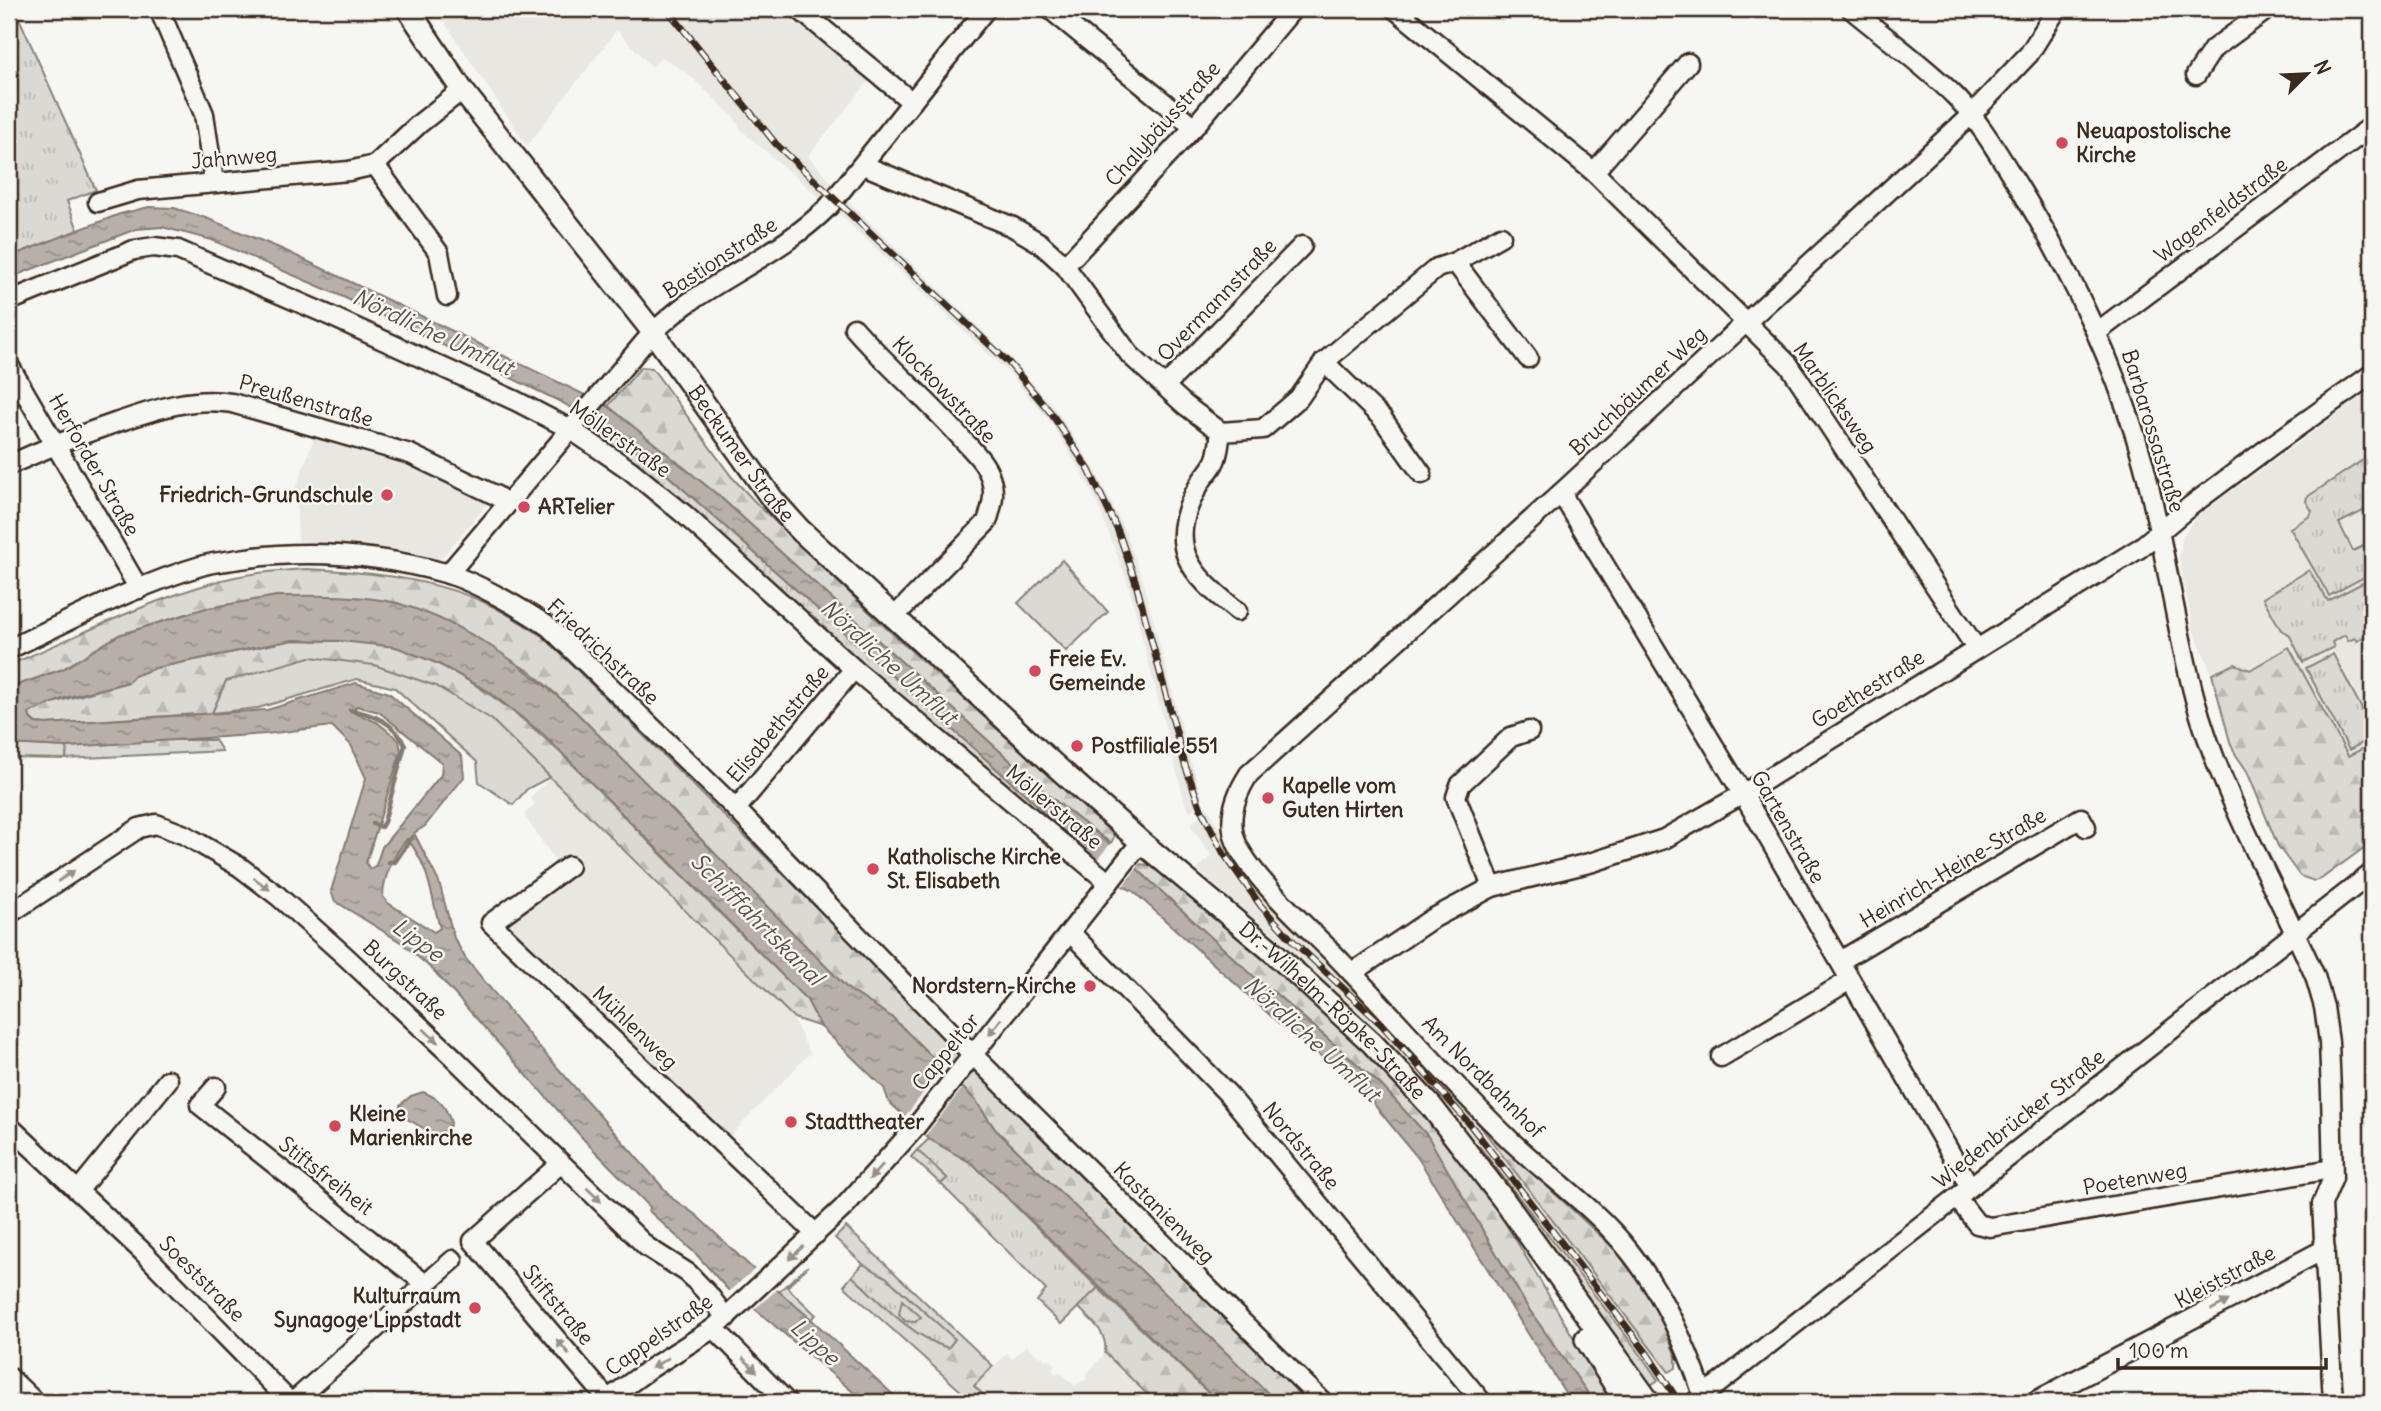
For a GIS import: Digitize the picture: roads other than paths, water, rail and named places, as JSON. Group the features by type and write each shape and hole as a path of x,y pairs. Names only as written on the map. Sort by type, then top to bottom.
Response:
{"main road":[{"name":"Beckumer Straße","path":"408,9 462,90 653,332 773,500 799,529 1135,850"},
{"name":"Dr.-Wilhelm-Röpke-Straße","path":"1135,850 1273,952 1372,1043 1432,1106 1503,1199 1649,1402"},
{"name":"Dr.-Wilhelm-Röpke-Straße","path":"1503,1199 1626,1402"}],"street":[{"path":"159,9 204,114 214,182"},
{"path":"799,9 912,102"},
{"name":"Bastionstraße","path":"448,574 653,332 689,302 786,244 810,225 863,165 986,9"},
{"path":"1050,9 1194,127"},
{"name":"Chalybäusstraße","path":"1065,266 1194,127 1293,9"},
{"name":"Marblicksweg","path":"1395,9 1594,172 1789,365 1976,648"},
{"name":"Barbarossastraße","path":"1851,9 1931,74 1971,115 2008,169 2060,258 2097,332 2122,394 2143,462 2203,723 2229,794 2315,976 2324,1007 2330,1065 2333,1178 2322,1204 2333,1402"},
{"name":"Bruchbäumer Weg","path":"1236,794 1249,774 1562,492 1971,115 2029,54 2057,9"},
{"path":"2196,75 2213,48 2269,9"},
{"path":"1594,172 1688,63"},
{"path":"447,296 439,253 375,165 419,124 462,90"},
{"name":"Wagenfeldstraße","path":"2097,332 2372,126"},
{"name":"Jahnweg","path":"99,202 138,190 349,172 375,165"},
{"name":"Overmannstraße","path":"863,165 1013,227 1040,243 1065,266 1130,355 1221,432"},
{"path":"1237,611 1197,576 1187,561 1183,542 1188,507 1199,484 1216,461 1221,432 1262,429 1299,398 1324,362 1437,268 1455,262 1501,236"},
{"name":"Overmannstraße","path":"1165,386 1302,246"},
{"name":"Möllerstraße","path":"9,301 134,250 154,247 178,250 575,425 685,515 854,669 1111,880"},
{"path":"1455,262 1528,358"},
{"name":"Klockowstraße","path":"854,328 983,462 992,481 993,502 987,522 893,618"},
{"path":"1324,362 1382,418 1422,474"},
{"name":"Herforder Straße","path":"9,365 139,589"},
{"name":"Goethestraße","path":"1352,973 1430,920 1492,887 1592,862 1664,839 1743,794 2129,555 2268,447 2372,373"},
{"name":"Preußenstraße","path":"9,465 55,443 164,407 197,400 216,400 410,454 497,496 506,503"},
{"name":"Gartenstraße","path":"1562,492 1840,961 1964,1193"},
{"name":"Friedrichstraße","path":"9,649 139,589 206,565 307,553 374,559 448,574 526,611 549,627 736,809 974,1055"},
{"name":"Elisabethstraße","path":"736,809 854,669"},
{"path":"1492,887 1457,797 1460,785 1511,737 1529,731"},
{"name":"Am Nordbahnhof","path":"1236,794 1233,820 1236,842 1278,897 1511,1141 1604,1222 1629,1251 1660,1295 1693,1367 1701,1400"},
{"name":"Heinrich-Heine-Straße","path":"1840,961 2081,818 2086,827"},
{"name":"Burgstraße","path":"9,914 139,828 156,824 185,835 240,867 327,939 648,1247 688,1273 709,1295 720,1323 787,1402"},
{"name":"Cappeltor","path":"739,1305 816,1234 914,1129 1135,850"},
{"name":"Mühlenweg","path":"569,866 491,923 816,1234"},
{"name":"Wiedenbrücker Straße","path":"1701,1400 2372,873"},
{"name":"Nordstraße","path":"1070,932 1228,1094 1482,1402"},
{"path":"1721,1057 1850,980"},
{"name":"Kastanienweg","path":"974,1055 1323,1402"},
{"path":"78,1191 168,1080"},
{"name":"Stiftsfreiheit","path":"216,1087 200,1105 424,1283"},
{"name":"Soeststraße","path":"11,1133 78,1191 292,1402"},
{"name":"Stiftstraße","path":"561,1163 473,1241 607,1401"},
{"name":"Poetenweg","path":"1964,1193 1977,1224 1990,1227 2332,1169"},
{"name":"Kleiststraße","path":"2042,1400 2325,1249"},
{"path":"292,1402 453,1260"},
{"name":"Cappelstraße","path":"607,1401 720,1323 739,1305"},
{"path":"9,1377 35,1402"}],"water":[{"name":"Nördliche Umflut","path":"149,207 174,208 206,218 284,250 608,406 719,496 1047,794 1109,843 1265,987 1381,1085 1427,1135 1528,1308 1594,1402 1571,1402 1418,1158 1348,1077 1282,1026 1133,891 1123,886 1067,839 1036,804 654,463 621,437 561,402 339,295 212,240 162,227 136,229 9,278 9,257 120,214"},
{"path":"277,596 339,596 386,601 425,612 449,623 515,663 576,712 848,989 893,1018 976,1101 995,1129 1277,1402 1218,1402 973,1164 929,1139 889,1102 884,1088 821,1027 807,1000 544,735 488,691 439,664 396,647 341,641 293,640 155,668 134,676 128,682 65,698 29,713 35,723 46,724 267,710 356,683 389,693 462,756 464,777 425,826 414,833 439,882 454,938 466,959 673,1199 696,1215 901,1402 865,1402 755,1309 730,1292 696,1254 648,1210 650,1207 587,1143 434,971 402,943 335,901 331,891 366,778 351,745 332,726 266,734 67,747 9,744 9,688 63,669 119,635 203,609","holes":["356,706 379,712 442,763 441,775 382,847 376,865 370,869 366,863 401,751 399,740 377,722 354,713","407,839 421,860 429,882 440,928 434,932 388,903 383,897 390,866"]},
{"path":"423,1092 438,1100 444,1107 451,1123 447,1131 434,1134 400,1115 400,1105 411,1096"}],"waterway":[{"path":"350,710 382,720 395,730 405,745 384,822 381,827 373,824"},
{"path":"389,862 395,862 412,837"}],"railway":[{"path":"667,9 776,144 1009,363 1051,413 1089,470 1118,531 1135,580 1185,765 1201,809 1224,854 1261,906 1293,941 1382,1025 1468,1122 1646,1352 1679,1402"}],"place":[{"name":"Neuapostolische Kirche","path":"2062,143"},
{"name":"Friedrich-Grundschule","path":"387,495"},
{"name":"ARTelier","path":"524,507"},
{"name":"Freie Ev. Gemeinde","path":"1035,671"},
{"name":"Postfiliale 551","path":"1077,746"},
{"name":"Kapelle vom Guten Hirten","path":"1268,798"},
{"name":"Katholische Kirche St. Elisabeth","path":"873,869"},
{"name":"Nordstern-Kirche","path":"1090,986"},
{"name":"Stadttheater","path":"791,1122"},
{"name":"Kleine Marienkirche","path":"335,1126"},
{"name":"Kulturraum Synagoge Lippstadt","path":"475,1308"}],"water label":[{"name":"Schifffahrtskanal","path":"757,919"},
{"name":"Lippe","path":"418,940"},
{"name":"Lippe","path":"815,1342"}]}
